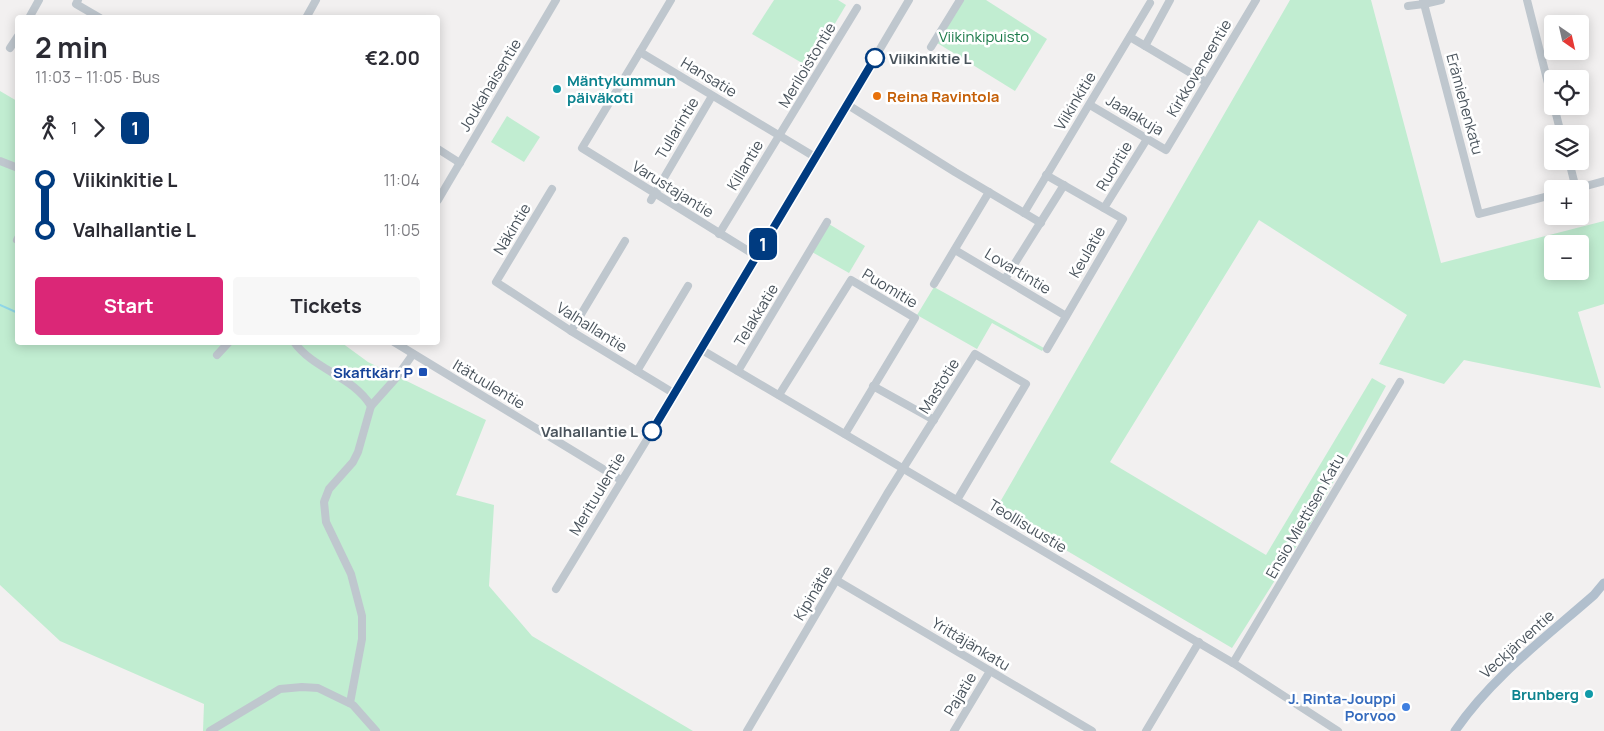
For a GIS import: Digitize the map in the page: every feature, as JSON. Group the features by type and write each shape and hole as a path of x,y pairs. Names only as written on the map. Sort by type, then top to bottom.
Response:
{"main road":[{"name":"Veckjärventie","path":"1455,731 1474,704 1497,679 1594,595 1604,583"}],"street":[{"path":"31,15 40,0"},
{"path":"308,15 316,0"},
{"name":"Joukahaisentie","path":"440,197 556,0"},
{"path":"640,52 671,0"},
{"name":"Merituulentie","path":"556,589 702,350 909,0"},
{"path":"931,47 960,0"},
{"path":"1145,46 1170,0"},
{"name":"Kirkkoveneentie","path":"1166,150 1256,0"},
{"path":"1408,6 1441,0"},
{"path":"1527,0 1545,70"},
{"path":"74,1 95,15"},
{"name":"Viikinkitie","path":"1024,213 1130,37 1147,1 1163,11"},
{"name":"Erämiehenkatu","path":"1424,2 1479,214 1544,197"},
{"name":"Meriloistontie","path":"779,135 857,8"},
{"path":"1130,37 1206,82"},
{"path":"10,48 15,40"},
{"name":"Hansatie","path":"640,52 815,158"},
{"name":"Varustajantie","path":"640,52 582,148 653,196 750,252"},
{"name":"Tullarintie","path":"653,196 712,96"},
{"path":"848,105 1041,222"},
{"name":"Jaalakuja","path":"1090,105 1166,150"},
{"name":"Killantie","path":"719,234 779,135"},
{"name":"Ruoritie","path":"1104,208 1147,139"},
{"path":"440,151 460,162"},
{"path":"0,161 15,166"},
{"name":"Keulatie","path":"1046,175 1122,219 1047,349"},
{"path":"1589,185 1604,181"},
{"path":"1004,279 1064,185"},
{"name":"Näkintie","path":"496,282 552,190"},
{"path":"934,284 989,192"},
{"name":"Telakkatie","path":"738,371 827,222"},
{"path":"571,331 626,241"},
{"name":"Lovartintie","path":"955,250 1066,316"},
{"name":"Puomitie","path":"779,395 851,280 915,318 845,434"},
{"name":"Valhallantie","path":"496,282 571,331 675,394"},
{"path":"637,371 688,286"},
{"path":"216,355 227,345"},
{"path":"297,345 311,359 358,390 371,406"},
{"name":"Itätuulentie","path":"399,345 621,480"},
{"name":"Teollisuustie","path":"702,350 1234,663 1338,731"},
{"path":"350,704 362,639 362,616 351,574 326,522 324,502 329,489 353,462 358,452 371,406 396,378 413,354"},
{"name":"Mastotie","path":"904,469 975,354 1026,384 957,500"},
{"name":"Ensio Miettisen Katu","path":"1234,663 1400,382"},
{"path":"873,386 934,420"},
{"name":"Kipinätie","path":"747,731 904,469"},
{"name":"Yrittäjänkatu","path":"836,580 1092,731"},
{"path":"1146,731 1198,642"},
{"name":"Pajatie","path":"954,731 990,671"},
{"path":"210,731 280,689 302,686 318,688 338,696 353,705 376,731"}],"green space":[{"path":"774,0 838,0 846,5 809,67 752,34"},
{"name":"Viikinkipuisto","path":"957,0 986,0 1047,39 1015,91 934,41"},
{"path":"1290,0 1371,0 1441,263 1544,236 1544,280 1589,280 1589,235 1550,235 1604,221 1604,304 1578,312 1601,388 1464,360 1444,384 1379,364 1407,315 1259,220 1110,462 1266,555 1372,378 1386,386 1310,525 1232,648 996,509"},
{"path":"0,91 15,100 15,345 345,345 368,362 486,420 456,495 494,505 489,586 532,636 693,731 203,731 204,704 60,641 0,585"},
{"path":"507,116 540,137 524,162 491,142"},
{"path":"829,224 865,246 849,273 812,252"},
{"path":"934,287 1044,348 1042,351 992,323 977,349 917,315"}],"waterway":[{"path":"0,305 15,312"}],"bus line":[{"name":"1","path":"652,431 875,58"}],"place":[{"name":"Viikinkitie L","path":"875,58"},
{"name":"Mäntykummun päiväkoti","path":"557,89"},
{"name":"Reina Ravintola","path":"877,96"},
{"name":"Skaftkärr P","path":"423,372"},
{"name":"Valhallantie L","path":"652,431"},
{"name":"Brunberg","path":"1589,694"},
{"name":"J. Rinta-Jouppi Porvoo","path":"1406,707"}]}
